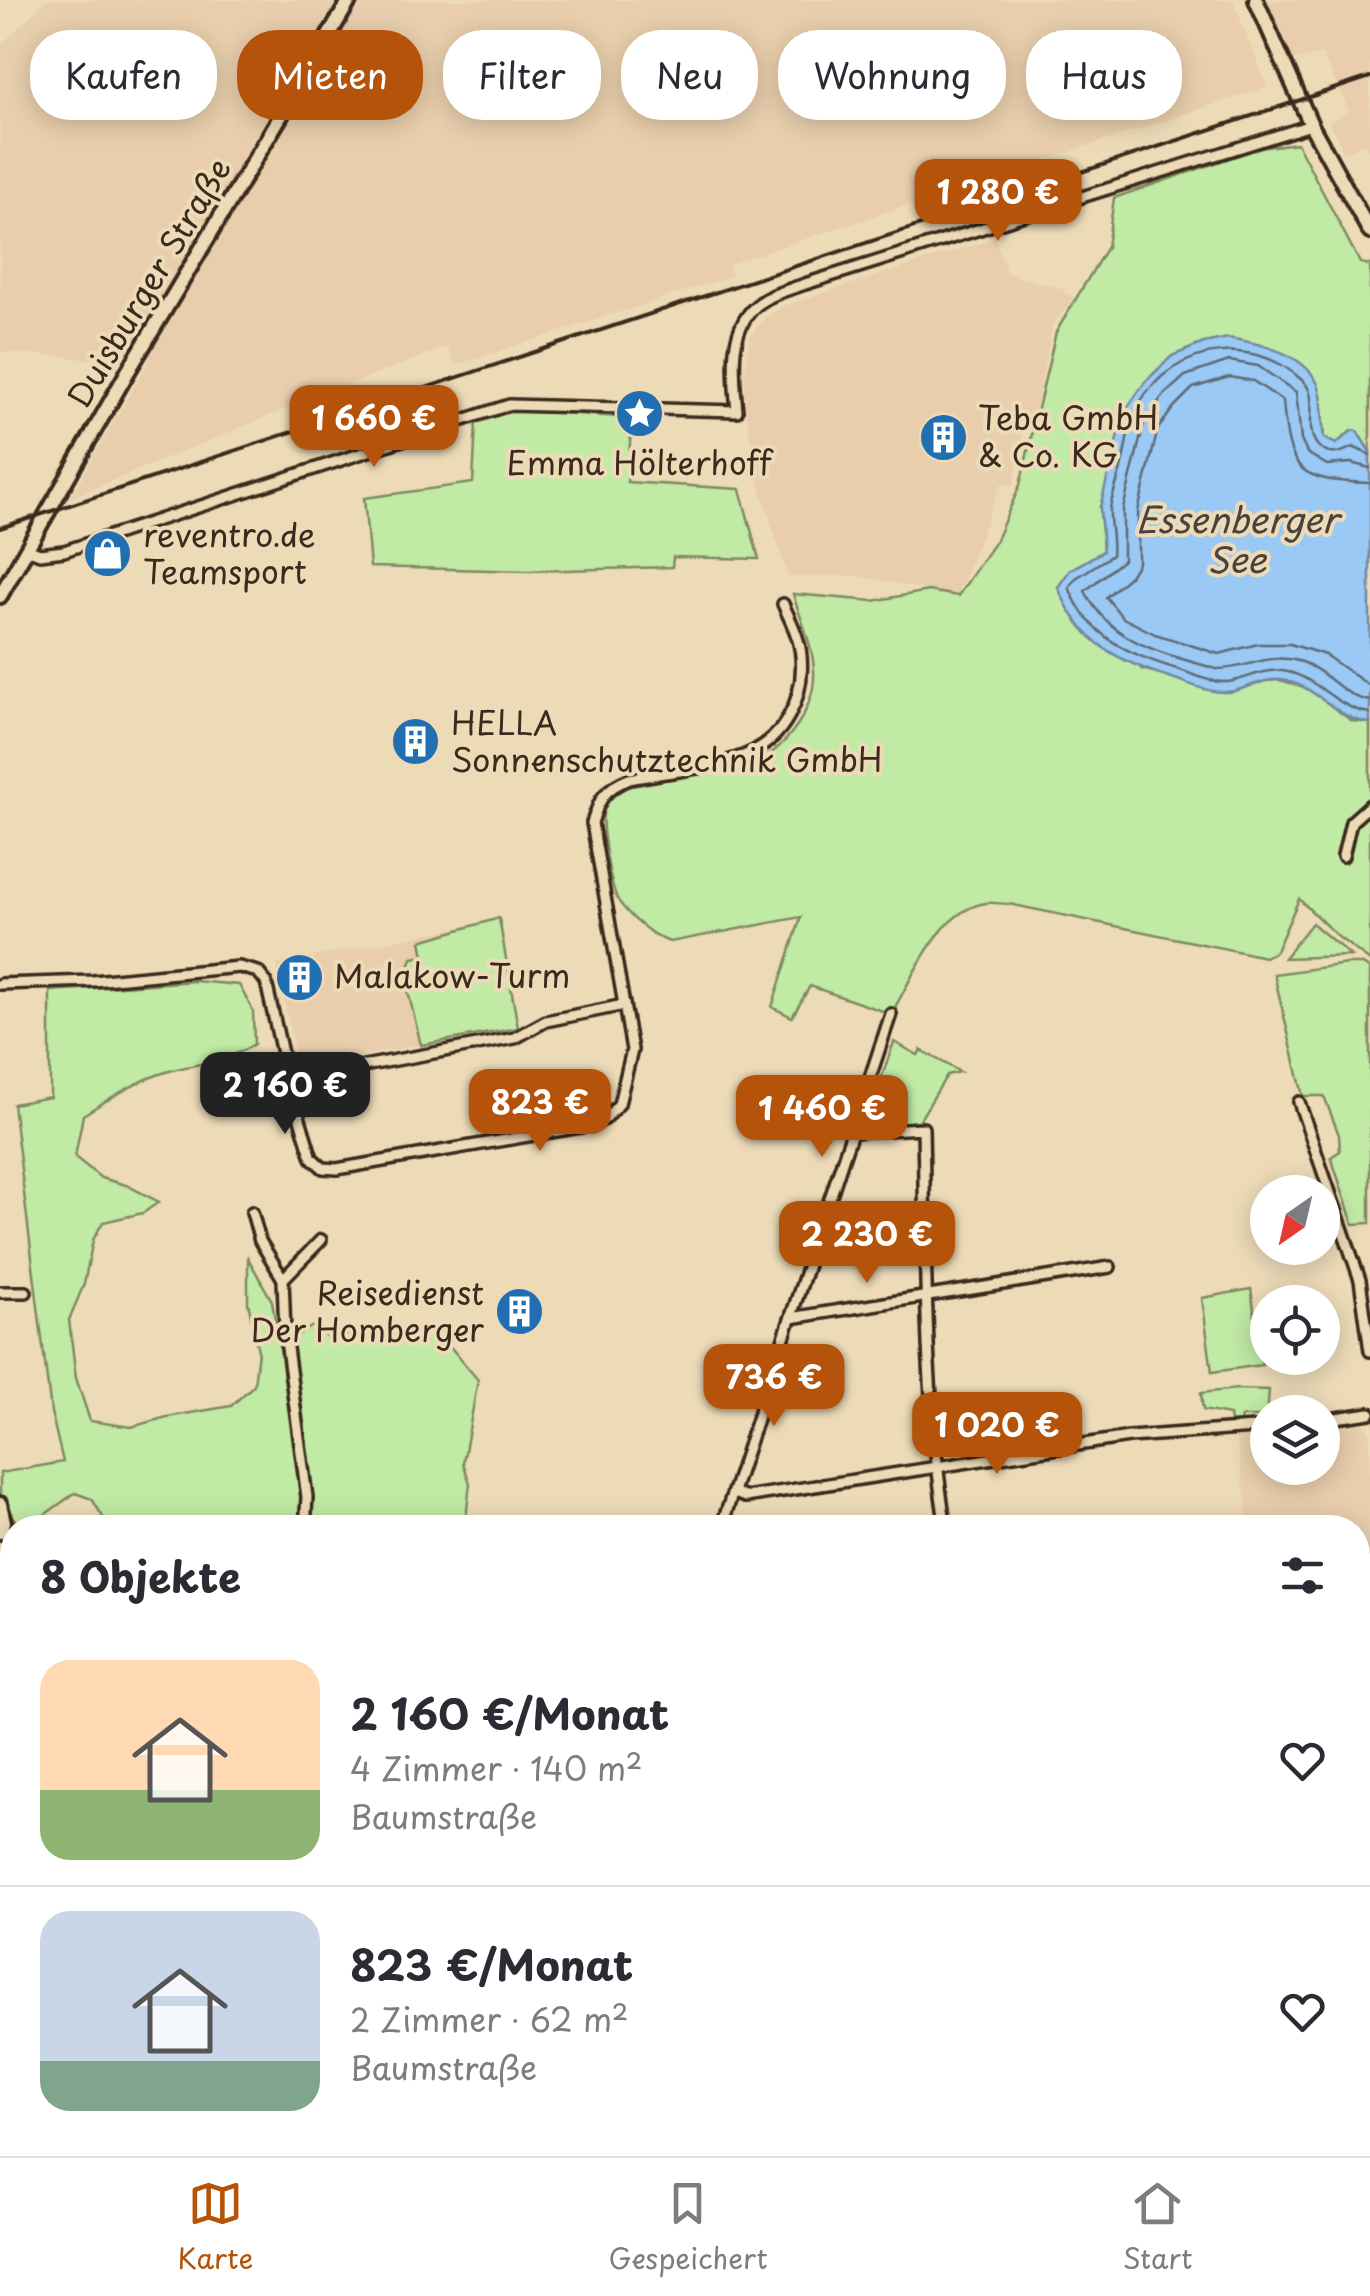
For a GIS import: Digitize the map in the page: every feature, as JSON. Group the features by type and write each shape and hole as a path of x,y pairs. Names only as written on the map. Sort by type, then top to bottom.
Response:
{"main road":[{"name":"Duisburger Straße","path":"0,596 127,373 350,0"},
{"path":"1256,0 1311,125 1370,232"}],"street":[{"path":"26,549 40,554 64,551 509,405 737,411 733,366 738,336 743,322 762,301 805,284 1311,125"},
{"path":"0,984 239,967 258,972 266,982 288,1080 312,1158 323,1168 337,1170 592,1125 605,1119 619,1104 632,1050 592,823 599,800 611,786 628,779 742,756 767,744 788,720 800,688 801,654 784,604"},
{"path":"1343,856 1351,822 1370,805"},
{"path":"288,1080 515,1038 546,1021 624,1005"},
{"path":"725,1515 891,1014"},
{"path":"1299,1102 1365,1280 1370,1350"},
{"path":"852,1132 924,1128 926,1295 936,1467 944,1515"},
{"path":"252,1212 260,1241 283,1279 285,1333 307,1497 305,1515"},
{"path":"283,1279 322,1240"},
{"path":"791,1318 1110,1267"},
{"path":"0,1292 26,1292"},
{"path":"1340,1417 1370,1413"},
{"path":"733,1492 746,1497 1129,1438 1250,1428"}],"shaded area":[{"path":"46,0 1233,0 1267,87 1182,115 1182,30 1026,30 1026,120 1167,120 729,264 732,276 456,365 447,347 70,498 151,357 113,361 0,352 0,46"},
{"path":"1267,0 1370,0 1370,153 1364,143 1344,153 1329,122 1349,111 1322,54 1292,61"},
{"path":"995,238 1007,274 1064,289 1063,293 1075,297 1053,324 1033,421 1025,421 1014,486 1001,484 957,596 856,576 788,577 758,480 747,419 744,380 750,336 764,318 783,306"},
{"path":"495,920 516,1025 298,1069 277,964"},
{"path":"1364,1422 1370,1433 1370,1515 1248,1515 1236,1438 1250,1437 1250,1485 1340,1485 1340,1426"}],"green space":[{"path":"1297,143 1360,263 1370,265 1370,452 1357,431 1352,430 1336,444 1324,438 1321,394 1204,343 1172,356 1145,382 1112,464 1100,507 1103,551 1070,570 1141,669 1231,692 1280,680 1307,688 1352,721 1370,723 1370,961 1299,899 1276,951 1265,957 1009,904 986,903 969,908 941,932 891,1014 810,986 792,1017 772,1007 801,917 670,942 630,915 613,886 603,829 604,810 610,799 627,787 757,762 789,736 810,698 814,671 793,594 873,601 928,591 958,596 996,540 1020,485 1056,332 1107,247 1114,198 1259,148"},
{"path":"511,409 632,418 627,482 740,489 759,559 673,557 672,567 529,571 370,567 364,498 473,483 476,422"},
{"path":"499,918 518,1028 421,1045 405,979 412,958 424,956 421,941"},
{"path":"1312,923 1351,956 1284,958"},
{"path":"1347,964 1363,964 1370,969 1370,1223 1353,1224 1331,1157 1340,1151 1339,1135 1324,1096 1303,1096 1274,974"},
{"path":"195,981 239,985 253,1011 254,1044 243,1051 144,1080 83,1115 75,1157 101,1178 126,1185 159,1202 143,1213 103,1222 93,1240 84,1284 69,1320 76,1378 90,1421 131,1427 231,1406 254,1385 258,1351 248,1302 248,1258 272,1301 279,1346 313,1326 328,1338 449,1325 448,1344 478,1380 463,1463 470,1483 466,1515 102,1515 92,1499 75,1493 44,1515 13,1515 0,1497 0,1473 63,1462 51,1412 13,1104 50,1097 50,991"},
{"path":"894,1042 918,1055 921,1050 960,1072 947,1075 919,1121 864,1127"},
{"path":"1250,1289 1250,1367 1212,1372 1202,1298"},
{"path":"1269,1390 1269,1395 1250,1395 1250,1417 1241,1417 1239,1428 1231,1428 1229,1415 1203,1410 1201,1393"}],"water":[{"name":"Essenberger See","path":"1228,338 1282,352 1306,367 1320,390 1324,438 1336,444 1357,431 1370,452 1370,723 1347,716 1305,688 1281,680 1235,691 1214,691 1136,665 1091,637 1058,587 1070,570 1103,551 1100,508 1123,414 1145,382 1172,356"}],"railway":[{"path":"0,528 1370,77"}],"place":[{"name":"Emma Hölterhoff","path":"639,414"},
{"name":"Teba GmbH & Co. KG","path":"943,437"},
{"name":"reventro.de Teamsport","path":"108,554"},
{"name":"HELLA Sonnenschutztechnik GmbH","path":"416,742"},
{"name":"Malakow-Turm","path":"299,977"},
{"name":"Reisedienst Der Homberger","path":"519,1312"}]}
